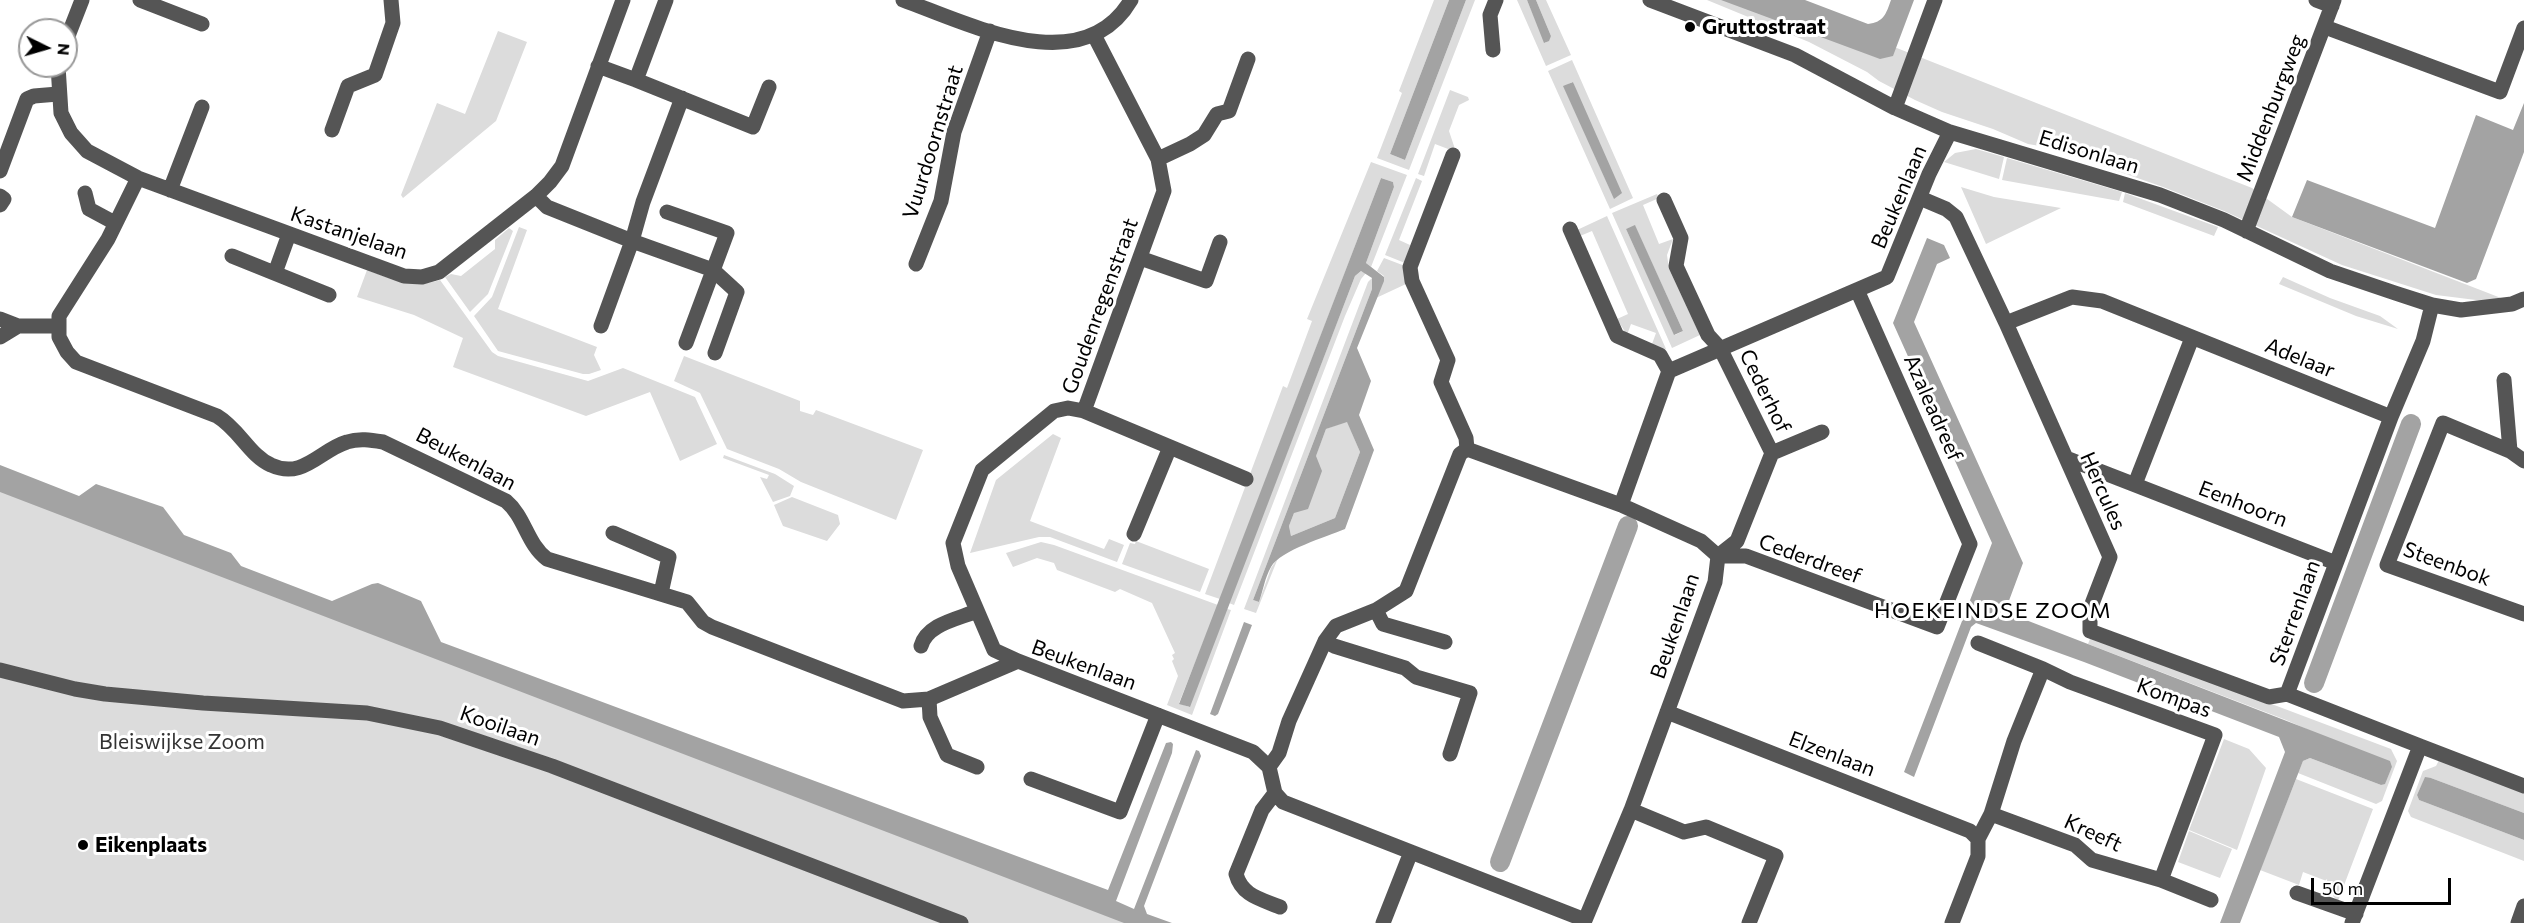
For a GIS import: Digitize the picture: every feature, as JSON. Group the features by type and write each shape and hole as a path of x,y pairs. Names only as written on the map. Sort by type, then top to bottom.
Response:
{"street":[{"path":"75,18 82,0"},
{"path":"140,0 202,24"},
{"path":"332,130 348,86 375,75 393,23 391,0"},
{"name":"Kastanjelaan","path":"58,78 61,113 71,133 87,151 138,178 170,190 404,276 423,277 439,272 536,196 562,166 623,0"},
{"path":"636,80 666,0"},
{"path":"903,0 990,31 1023,40 1049,43 1069,42 1094,35 1123,14 1131,0"},
{"path":"1492,50 1490,15 1496,0"},
{"name":"Edisonlaan","path":"1650,0 1795,55 1895,108 1950,132 2160,195 2246,231 2331,271 2432,305 2461,310 2512,304 2524,299"},
{"path":"1895,108 1935,0"},
{"path":"2316,0 2333,3"},
{"name":"Middenburgweg","path":"2246,231 2333,3"},
{"path":"2325,27 2500,92 2524,28"},
{"name":"Vuurdoornstraat","path":"916,264 941,201 954,132 990,31"},
{"name":"Goudenregenstraat","path":"1018,661 994,650 958,566 953,543 982,470 1054,411 1068,408 1084,411 1164,192 1158,159 1094,35"},
{"path":"1158,159 1204,135 1218,114 1229,111 1248,59"},
{"path":"598,66 753,127 769,87"},
{"path":"0,171 27,99 34,96 58,94"},
{"path":"601,326 632,241 643,202 682,98"},
{"path":"170,190 202,107"},
{"name":"Beukenlaan","path":"1669,371 1887,277 1950,132"},
{"path":"1280,907 1245,892 1239,885 1236,874 1262,810 1275,793 1269,767 1279,753 1289,721 1325,641 1336,626 1376,610 1406,591 1460,454 1467,449 1466,438 1441,382 1448,360 1412,281 1410,267 1453,155"},
{"path":"0,319 18,326 58,326 59,316 108,239 138,178"},
{"path":"85,193 89,209 115,223"},
{"path":"0,196 4,200 0,205"},
{"path":"536,196 547,207 712,270 736,292 715,353"},
{"name":"Hercules","path":"1920,198 1946,209 1956,218 2007,323 2110,557 2090,609 2090,631 2269,697 2288,694"},
{"path":"1664,200 1681,238 1676,266 1708,335 1720,348"},
{"path":"667,212 727,233 686,343"},
{"path":"1570,230 1617,336 1660,355 1669,371 1621,505"},
{"path":"275,273 289,234"},
{"path":"1140,258 1206,281 1220,242"},
{"path":"232,256 329,295"},
{"name":"Azaleadreef","path":"1857,290 1970,544"},
{"name":"Adelaar","path":"2007,323 2072,297 2088,298 2115,305 2391,417"},
{"name":"Sterrenlaan","path":"2432,305 2423,341 2391,417 2288,694 2524,786"},
{"path":"0,337 18,326"},
{"name":"Beukenlaan","path":"58,326 59,337 67,352 76,362 217,416 231,424 258,456 273,466 289,470 306,466 346,442 365,439 383,442 506,501 518,514 534,547 547,559 687,602 703,622 712,627 903,701 929,699 1018,661 1253,752 1269,767"},
{"path":"2135,484 2192,338"},
{"name":"Cederhof","path":"1720,348 1772,453"},
{"path":"2504,380 2510,452 2524,461"},
{"path":"1084,411 1246,479"},
{"name":"Steenbok","path":"2510,452 2442,423 2387,565 2524,614"},
{"name":"Cederhof","path":"1718,556 1737,541 1772,453 1822,432"},
{"path":"1134,534 1170,447"},
{"name":"Beukenlaan","path":"1275,793 1283,802 1585,922 1631,810 1715,582 1718,556 1701,541 1621,505 1467,449"},
{"name":"Eenhoorn","path":"2066,458 2336,563"},
{"path":"613,532 669,557 661,593"},
{"name":"Cederdreef","path":"1718,556 1746,556 1937,627 1970,544"},
{"path":"1376,610 1383,624 1445,642"},
{"path":"921,646 923,639 931,630 977,611"},
{"path":"1325,641 1334,646 1405,668 1416,677 1470,693 1450,754"},
{"name":"Kompas","path":"1978,643 2070,682 2215,735 2161,880"},
{"path":"1952,923 1978,856 1978,839 1991,814 2014,741 2043,669"},
{"name":"Kooilaan","path":"0,670 75,689 105,694 203,703 367,713 440,728 552,766 961,923"},
{"path":"929,699 930,717 947,755 977,767"},
{"name":"Elzenlaan","path":"1667,712 1970,831 1978,839"},
{"path":"1031,779 1120,812 1158,715"},
{"path":"2297,893 2354,919 2420,746"},
{"path":"1631,810 1684,832 1706,827 1776,856 1749,923"},
{"name":"Kreeft","path":"1991,814 2075,845 2092,860 2161,880 2211,900"},
{"path":"1383,923 1411,852"},
{"path":"2518,923 2524,906"}],"green space":[{"path":"1434,0 1449,0 1390,154 1405,160 1466,0 1475,0 1409,170 1377,158 1402,93 1399,91"},
{"path":"1517,0 1527,0 1545,43 1551,36 1536,0 1546,0 1571,55 1546,66"},
{"path":"1707,0 1775,0 2252,188 2292,217 2501,298 2484,301 2436,295 2342,265 2224,211 2163,187 2052,148 2028,144 1993,129 1942,112 1915,100 1809,42"},
{"path":"498,31 527,42 496,121 403,198 401,195 437,103 465,114"},
{"path":"1572,60 1633,198 1610,209 1548,71","holes":["1573,82 1612,194 1564,87"]},
{"path":"1450,90 1468,97 1469,100 1459,105 1449,131 1456,152 1435,144 1424,176 1418,174"},
{"path":"1976,149 2004,157 1999,179 1944,162 1955,153"},
{"path":"2007,158 2122,192 2119,201 2002,180"},
{"path":"1371,162 1407,175 1371,267 1366,263 1394,187 1393,182 1381,178 1220,599 1205,594 1283,386 1287,388 1312,321 1307,319"},
{"path":"1416,178 1422,181 1399,240 1410,245 1405,263 1385,255"},
{"path":"1961,187 1994,197 2061,208 1986,244"},
{"path":"2125,193 2218,227 2214,236 2123,202"},
{"path":"1657,194 1659,198 1643,205 1659,244 1673,239 1667,255 1669,269 1700,335 1672,348 1612,213","holes":["1635,226 1683,331 1675,335 1626,229"]},
{"path":"1607,216 1666,349 1663,350 1652,344 1656,333 1631,324 1627,335 1617,319 1628,314 1592,231 1580,236 1577,230"},
{"path":"519,227 527,230 498,309 597,347 594,355 601,370 583,374 498,351 474,316 492,297"},
{"path":"509,228 513,231 488,294 470,312 445,277 451,274 461,276 495,249 495,240"},
{"path":"1384,258 1405,266 1406,284 1376,298 1384,276 1377,271"},
{"path":"367,270 412,283 431,283 440,280 492,352 498,356 588,381 623,368 695,397 717,444 680,461 650,392 586,416 453,367 463,338 414,315 357,297"},
{"path":"1361,271 1366,273 1361,279 1345,316 1234,605 1229,603 1355,276"},
{"path":"2283,277 2330,298 2380,316 2398,329 2356,316 2279,284"},
{"path":"1372,278 1372,289 1253,600 1259,602 1271,568 1278,558 1256,613 1244,609 1368,282"},
{"path":"684,356 800,401 800,411 813,415 816,410 923,450 896,520 727,449 700,393 674,381"},
{"path":"1347,421 1360,452 1335,518 1291,536 1289,526 1326,429"},
{"path":"1053,434 1061,438 1030,521 1104,549 1109,539 1124,545 1117,562 1050,537 1039,537 970,553 996,480"},
{"path":"724,455 775,474 794,486 790,496 773,502 760,477 767,479 769,475 723,458"},
{"name":"Bleiswijkse Zoom","path":"0,480 1159,923 0,923"},
{"path":"792,497 838,515 840,524 827,541 783,526 774,505"},
{"path":"1136,541 1209,569 1200,592 1122,564 1130,543 1135,544"},
{"path":"1041,542 1218,605 1179,703 1189,707 1227,609 1231,610 1192,715 1167,705 1178,676 1172,661 1174,659 1172,655 1175,653 1152,603 1120,589 1115,592 1057,570 1054,563 1037,558 1013,567 1006,553"},
{"path":"2091,636 2391,749 2397,761 2382,801 2376,804 2298,773 2303,761 2310,758 2381,785 2385,783 2392,767 2286,720 2088,644"},
{"path":"2224,739 2249,749 2266,768 2237,850 2189,830"},
{"path":"2439,760 2524,793 2524,813 2431,778 2425,778 2417,795 2419,800 2524,840 2524,861 2411,817 2408,811 2423,771 2436,766"},
{"path":"2296,779 2373,809 2338,901 2333,896 2337,885 2303,872 2299,885 2260,870"},
{"path":"2189,831 2232,849 2220,878 2178,862"}],"shaded area":[{"path":"1449,0 1466,0 1405,160 1390,154"},
{"path":"1527,0 1536,0 1551,36 1549,41 1544,43"},
{"path":"1721,0 1805,0 1868,24 1884,16 1891,0 1914,0 1893,56 1880,59"},
{"path":"1573,82 1622,193 1614,199 1563,86"},
{"path":"2524,103 2524,152 2476,279 2467,283 2292,217 2307,180 2435,228 2476,115 2513,130"},
{"path":"1381,178 1393,182 1394,187 1366,263 1384,277 1384,281 1357,348 1371,381 1359,415 1374,450 1345,529 1294,550 1276,561 1267,575 1259,602 1253,600 1372,289 1372,278 1361,271 1355,276 1190,707 1179,704","holes":["1347,422 1360,452 1335,518 1291,536 1289,526 1294,513 1308,509 1322,471 1316,456 1326,429"]},
{"path":"1635,225 1683,331 1674,335 1626,229"},
{"path":"1927,238 1944,245 1950,258 1937,264 1914,322 2023,563 2007,606 2013,615 2390,761 2392,767 2385,784 2381,785 2310,758 2303,761 2240,923 2220,923 2285,752 2279,737 1976,623 1971,627 1914,777 1904,772 1992,543 1893,323"},
{"path":"0,465 79,496 96,484 163,507 184,535 231,553 241,566 332,601 378,583 421,601 441,642 1108,890 1166,743 1171,742 1173,744 1172,753 1116,901 1134,909 1196,750 1199,751 1201,756 1144,906 1147,914 1172,923 1124,923 0,492"},
{"path":"1244,622 1252,625 1218,714 1215,716 1210,714"},
{"path":"2425,777 2524,813 2524,840 2419,800 2417,795"}],"waterway":[{"path":"2314,683 2411,424"},
{"path":"1500,862 1628,526"}],"place":[{"name":"Gruttostraat","path":"1690,27"},
{"name":"Eikenplaats","path":"83,845"}],"district":[{"name":"HOEKEINDSE ZOOM","path":"1993,611"}]}
